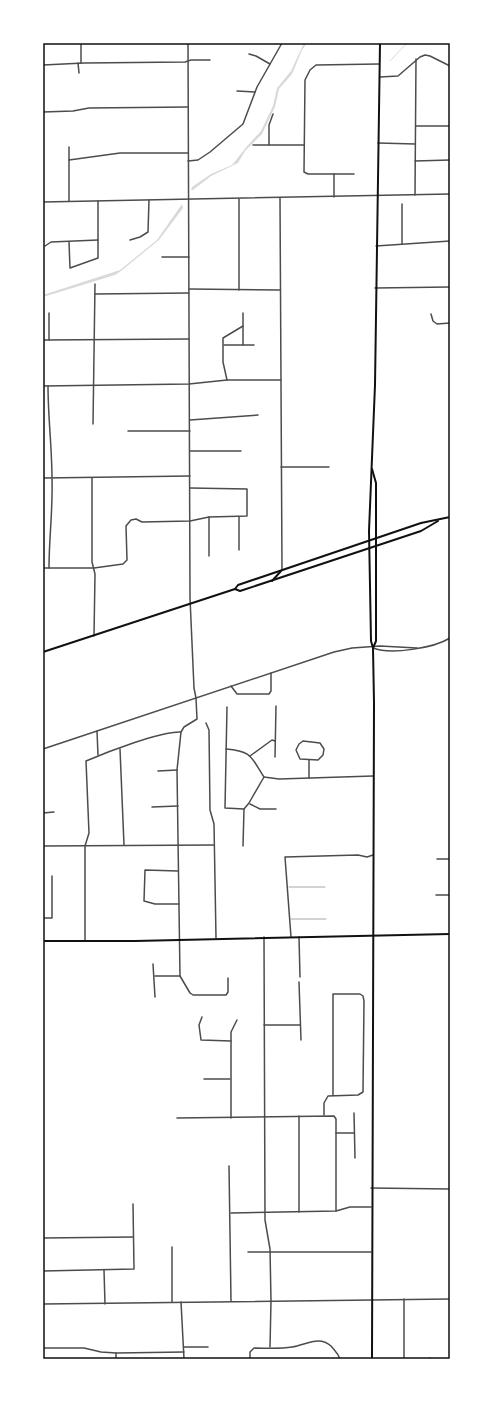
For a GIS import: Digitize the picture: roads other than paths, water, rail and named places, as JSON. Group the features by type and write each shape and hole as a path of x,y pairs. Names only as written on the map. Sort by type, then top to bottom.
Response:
{"main road":[{"path":"372,1359 371,1188 374,776 369,484 372,468 380,43"},
{"path":"372,468 376,484 376,641 373,648"},
{"path":"43,652 192,604 235,589 238,585 369,540 421,523 450,517"},
{"path":"235,589 240,591 376,547 422,531 439,520"},
{"path":"272,581 282,570"},
{"path":"43,941 180,940 450,934"}],"street":[{"path":"79,73 81,43"},
{"path":"188,43 190,561 194,688 198,716 193,722 184,727 181,732 177,770 180,976 192,995 224,996 227,994 228,978"},
{"path":"188,161 197,160 206,155 239,128 245,121 255,92 282,43"},
{"path":"249,54 256,56 270,64"},
{"path":"380,77 391,78 398,76 420,56 428,55 450,66"},
{"path":"43,65 210,60"},
{"path":"415,195 416,60"},
{"path":"354,174 305,173 304,82 310,70 316,65 320,64 380,64"},
{"path":"237,91 255,92"},
{"path":"43,112 73,111 89,108 188,107"},
{"path":"269,145 269,125 273,114"},
{"path":"416,126 450,126"},
{"path":"378,143 415,144"},
{"path":"253,145 304,145"},
{"path":"69,148 69,201"},
{"path":"69,160 120,153 188,153"},
{"path":"415,161 450,160"},
{"path":"334,174 334,197"},
{"path":"43,202 450,194"},
{"path":"280,198 282,570"},
{"path":"239,199 239,290"},
{"path":"130,240 140,237 148,232 149,200"},
{"path":"69,242 70,268 98,258 98,201"},
{"path":"402,204 402,244"},
{"path":"45,246 51,242 98,240"},
{"path":"376,246 450,241"},
{"path":"162,257 189,257"},
{"path":"93,424 93,390 95,385 95,284"},
{"path":"375,288 450,286"},
{"path":"189,289 280,290"},
{"path":"95,294 189,293"},
{"path":"49,313 49,340"},
{"path":"243,313 243,345"},
{"path":"431,314 433,321 437,324 450,323"},
{"path":"227,380 223,362 224,338 243,326"},
{"path":"43,340 189,339"},
{"path":"224,345 254,345"},
{"path":"43,386 189,384 227,380 281,380"},
{"path":"48,386 48,411 52,440 52,515 49,539 49,568"},
{"path":"190,420 258,414"},
{"path":"128,431 190,431"},
{"path":"190,451 241,451"},
{"path":"281,467 329,467"},
{"path":"43,478 190,476"},
{"path":"92,478 94,636"},
{"path":"43,568 94,568 123,564 127,560 126,526 131,520 190,521 209,517 247,516 247,489 190,488"},
{"path":"209,517 209,556"},
{"path":"239,517 239,550"},
{"path":"373,648 381,651 411,650 436,644 450,638"},
{"path":"43,749 322,655 349,648 373,648 380,646 417,648"},
{"path":"231,686 237,694 267,694 271,691 271,673"},
{"path":"275,757 276,706"},
{"path":"227,707 225,808 244,809"},
{"path":"206,723 209,730 210,810 214,824 216,938"},
{"path":"97,731 98,756"},
{"path":"85,941 85,846 89,833 86,761 173,732 181,732"},
{"path":"250,756 272,740 275,741"},
{"path":"303,741 317,741 323,746 323,755 318,760 309,760 302,760 299,758 296,753 297,746 303,741"},
{"path":"120,749 124,846"},
{"path":"226,749 238,750 250,756 264,777 279,779 374,776"},
{"path":"309,760 309,778"},
{"path":"158,771 177,770"},
{"path":"243,846 244,809 264,777"},
{"path":"249,803 260,809 276,810"},
{"path":"152,807 178,806"},
{"path":"43,813 54,812"},
{"path":"43,846 214,845"},
{"path":"291,937 285,857 374,855"},
{"path":"437,859 450,859"},
{"path":"179,871 145,870 144,901 155,904 179,904"},
{"path":"43,918 52,918 52,876"},
{"path":"436,895 450,895"},
{"path":"264,937 265,1213 271,1252 270,1347"},
{"path":"299,937 300,977"},
{"path":"153,964 155,976 155,997"},
{"path":"155,976 180,976"},
{"path":"300,982 301,1040"},
{"path":"324,1115 325,1099 328,1096 334,1096 358,1095 363,1092 364,1003 362,995 332,994 334,1096"},
{"path":"202,1017 199,1024 201,1040 231,1041"},
{"path":"231,1118 231,1041 232,1028 238,1020"},
{"path":"264,1025 300,1025"},
{"path":"204,1079 230,1079"},
{"path":"354,1114 354,1158"},
{"path":"299,1116 299,1212"},
{"path":"177,1118 334,1116 336,1119 336,1211"},
{"path":"336,1133 354,1133"},
{"path":"229,1166 231,1213 231,1301"},
{"path":"371,1188 450,1189"},
{"path":"43,1271 134,1269 133,1204"},
{"path":"231,1213 336,1211 350,1207 371,1207"},
{"path":"43,1238 133,1237"},
{"path":"172,1247 172,1302"},
{"path":"248,1252 371,1252"},
{"path":"104,1270 104,1304"},
{"path":"404,1299 404,1359"},
{"path":"43,1304 450,1299"},
{"path":"182,1302 184,1359"},
{"path":"250,1359 251,1349 292,1347 309,1341 326,1342 338,1354 340,1359"},
{"path":"184,1347 208,1347"},
{"path":"43,1348 84,1348 101,1352 116,1353 184,1352"},
{"path":"116,1353 116,1359"}],"lane":[{"path":"288,887 325,887"},
{"path":"289,919 326,919"}],"waterway":[{"path":"390,61 407,43"}]}
